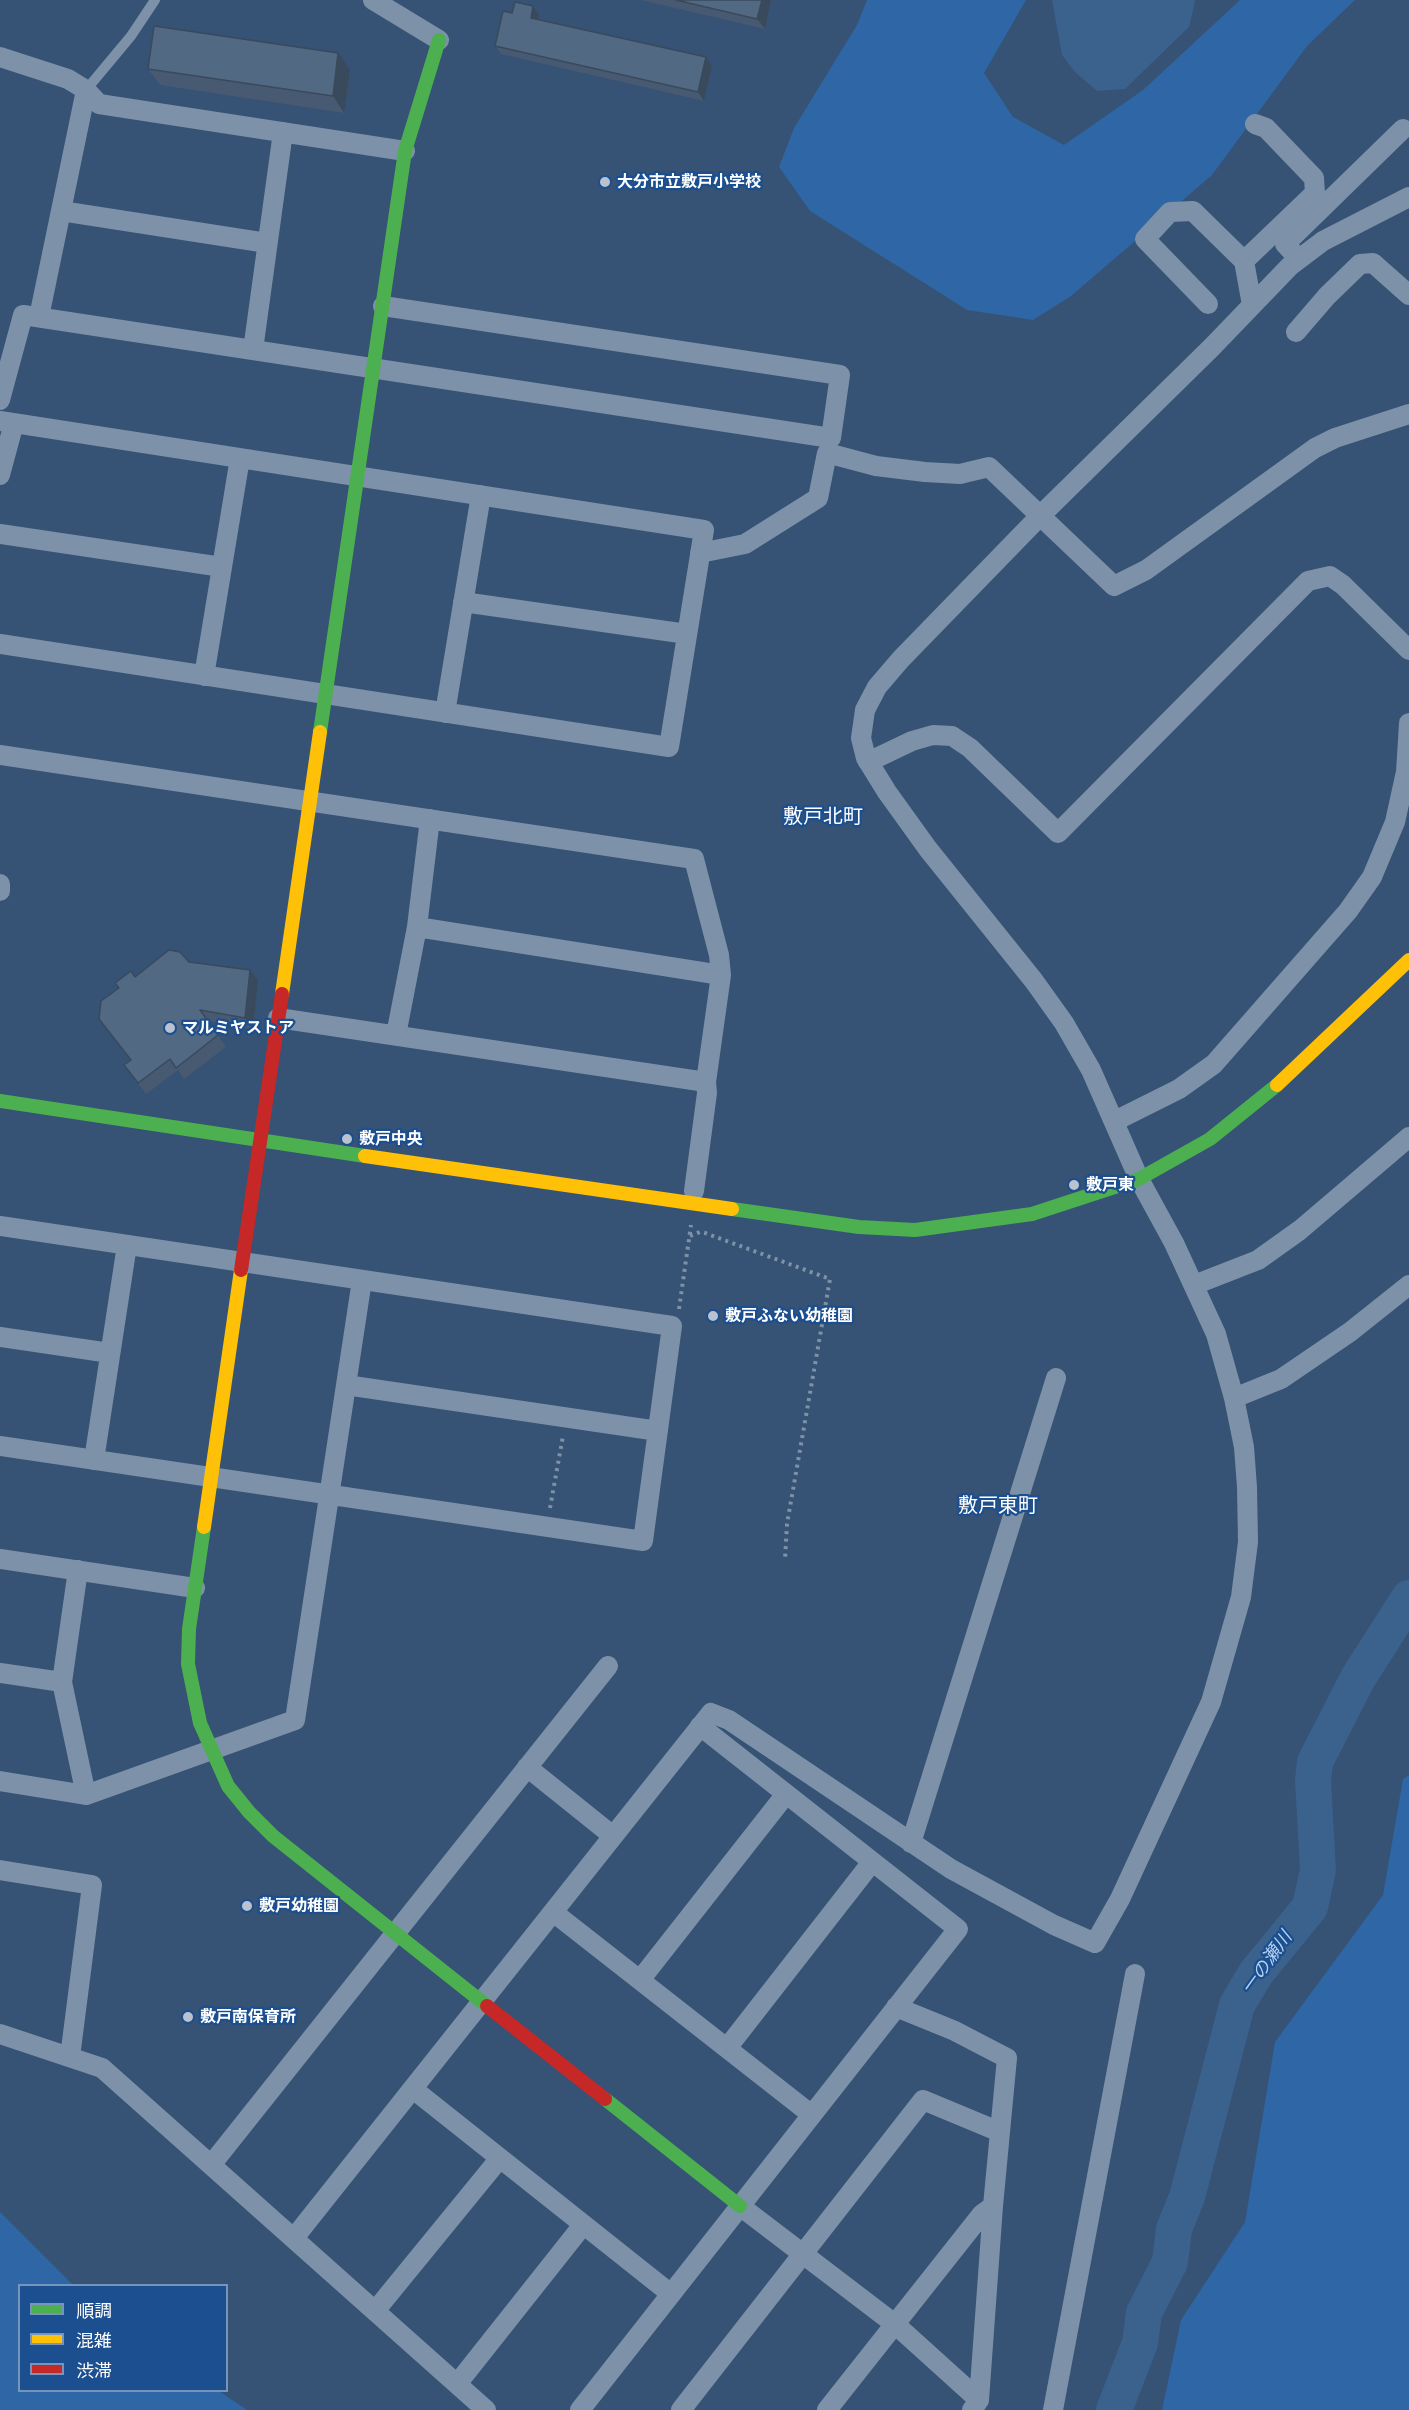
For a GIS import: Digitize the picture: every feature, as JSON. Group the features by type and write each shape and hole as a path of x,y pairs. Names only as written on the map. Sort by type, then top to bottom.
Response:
{"street":[{"path":"373,0 439,40 405,151 189,1629 188,1664 193,1697 211,1750 228,1786 273,1836 740,2206 896,2325 976,2405"},
{"path":"0,57 68,79 86,90 99,104 405,151"},
{"path":"39,317 86,90"},
{"path":"1244,261 1315,193 1314,178 1266,128 1255,124"},
{"path":"1299,260 1286,244 1403,129"},
{"path":"253,350 283,132"},
{"path":"294,2238 711,1713 729,1720 911,1843 996,1895 1054,1925 1095,1943 1120,1899 1211,1702 1241,1597 1248,1542 1244,1447 1234,1398 1216,1334 1174,1243 1139,1179 1091,1070 1064,1023 886,792 868,762 861,738 865,711 878,687 901,659 1041,515 1299,260 1323,241 1409,197"},
{"path":"61,211 267,243"},
{"path":"1208,304 1145,239 1170,212 1193,211 1244,261 1252,305"},
{"path":"1296,332 1326,296 1360,264 1373,263 1409,295"},
{"path":"0,400 23,315 831,438 840,375 383,306"},
{"path":"700,553 745,544 818,498 827,453 876,466 926,472 960,474 989,467 1114,586 1146,570 1315,448 1335,438 1409,414"},
{"path":"0,475 7,422 704,530 669,747 0,644"},
{"path":"204,676 240,458"},
{"path":"445,713 481,495"},
{"path":"0,534 222,567"},
{"path":"868,762 912,741 933,735 952,736 970,748 1058,833 1308,581 1330,576 1343,585 1409,650"},
{"path":"463,602 687,634"},
{"path":"1115,1121 1179,1089 1214,1064 1348,911 1372,877 1395,822 1406,772 1409,723"},
{"path":"0,755 694,859 719,955 721,975 694,1191"},
{"path":"396,1035 417,927 430,819"},
{"path":"0,884 0,891"},
{"path":"417,927 721,975"},
{"path":"0,1101 260,1141 859,1227 915,1230 1032,1214 1139,1179 1210,1139 1266,1095 1409,960"},
{"path":"278,1018 706,1082"},
{"path":"1194,1285 1258,1260 1346,1193 1409,1137"},
{"path":"0,1226 672,1326 643,1540 0,1446"},
{"path":"94,1460 127,1245"},
{"path":"0,1780 86,1795 295,1720 362,1280"},
{"path":"1234,1398 1281,1379 1350,1332 1409,1285"},
{"path":"0,1337 110,1353"},
{"path":"911,1843 1056,1378"},
{"path":"346,1385 658,1431"},
{"path":"0,1559 195,1588"},
{"path":"78,1570 62,1682 86,1795"},
{"path":"211,2165 608,1666"},
{"path":"0,1673 62,1682"},
{"path":"580,2410 958,1929 700,1726"},
{"path":"527,1767 613,1836"},
{"path":"640,1980 786,1794"},
{"path":"727,2048 872,1862"},
{"path":"0,1870 92,1885 70,2057"},
{"path":"553,1912 812,2115"},
{"path":"1053,2410 1135,1974"},
{"path":"896,2007 955,2031 1007,2058 976,2405"},
{"path":"0,2034 102,2068 486,2410"},
{"path":"413,2089 671,2294"},
{"path":"681,2410 923,2100 1000,2132"},
{"path":"375,2311 500,2158"},
{"path":"827,2410 982,2214 993,2206"},
{"path":"457,2384 583,2225"}],"lane":[{"path":"86,90 131,36 155,0"}],"path":[{"path":"672,1326 678,1317 690,1236 690,1217"},
{"path":"690,1236 700,1232 705,1233 830,1279 787,1524 785,1560"},
{"path":"547,1526 566,1417"}],"shaded area":[{"path":"867,0 1026,0 984,73 1013,117 1064,145 1143,90 1240,0 1355,0 1307,46 1212,175 1071,296 1033,320 967,310 810,211 779,167 794,128 857,25"},
{"path":"1052,0 1194,0 1195,2 1189,27 1125,89 1097,91 1075,72 1062,55"},
{"path":"1409,1775 1409,2410 1162,2410 1181,2320 1245,2222 1275,2042 1383,1895 1403,1779"},
{"path":"0,2212 72,2284 18,2284 18,2392 220,2392 247,2410 0,2410"}],"building":[{"path":"676,0 762,0 757,19"},
{"path":"515,2 533,6 531,18 706,57 698,92 495,46 503,11 512,13"},
{"path":"154,26 338,53 333,96 148,69"},
{"name":"マルミヤストア","path":"169,950 180,952 189,962 250,970 245,1018 200,1010 218,1035 176,1068 170,1059 138,1083 124,1065 131,1060 99,1019 101,1001 119,988 115,983 131,971 135,977"}],"waterway":[{"name":"一の瀬川","path":"1114,2410 1140,2343 1144,2313 1170,2262 1174,2229 1187,2197 1237,2005 1256,1973 1310,1907 1318,1870 1313,1781 1315,1762 1358,1678 1409,1598"}],"traffic: fast":[{"path":"320,732 405,151 439,40"},
{"path":"732,1209 859,1227 915,1230 1032,1214 1139,1179 1210,1139 1277,1085"},
{"path":"0,1101 365,1156"},
{"path":"204,1527 189,1629 188,1664 200,1723 228,1786 273,1836 487,2006"},
{"path":"605,2099 740,2206"}],"traffic: slow":[{"path":"282,994 320,732"},
{"path":"1277,1085 1409,960"},
{"path":"365,1156 732,1209"},
{"path":"204,1527 241,1270"}],"traffic: jam":[{"path":"241,1270 282,994"},
{"path":"487,2006 605,2099"}],"place":[{"name":"大分市立敷戸小学校","path":"605,182"},
{"name":"マルミヤストア","path":"170,1028"},
{"name":"敷戸中央","path":"347,1139"},
{"name":"敷戸東","path":"1074,1185"},
{"name":"敷戸ふない幼稚園","path":"713,1316"},
{"name":"敷戸幼稚園","path":"247,1906"},
{"name":"敷戸南保育所","path":"188,2017"}],"district":[{"name":"敷戸北町","path":"823,817"},
{"name":"敷戸東町","path":"998,1506"}]}
